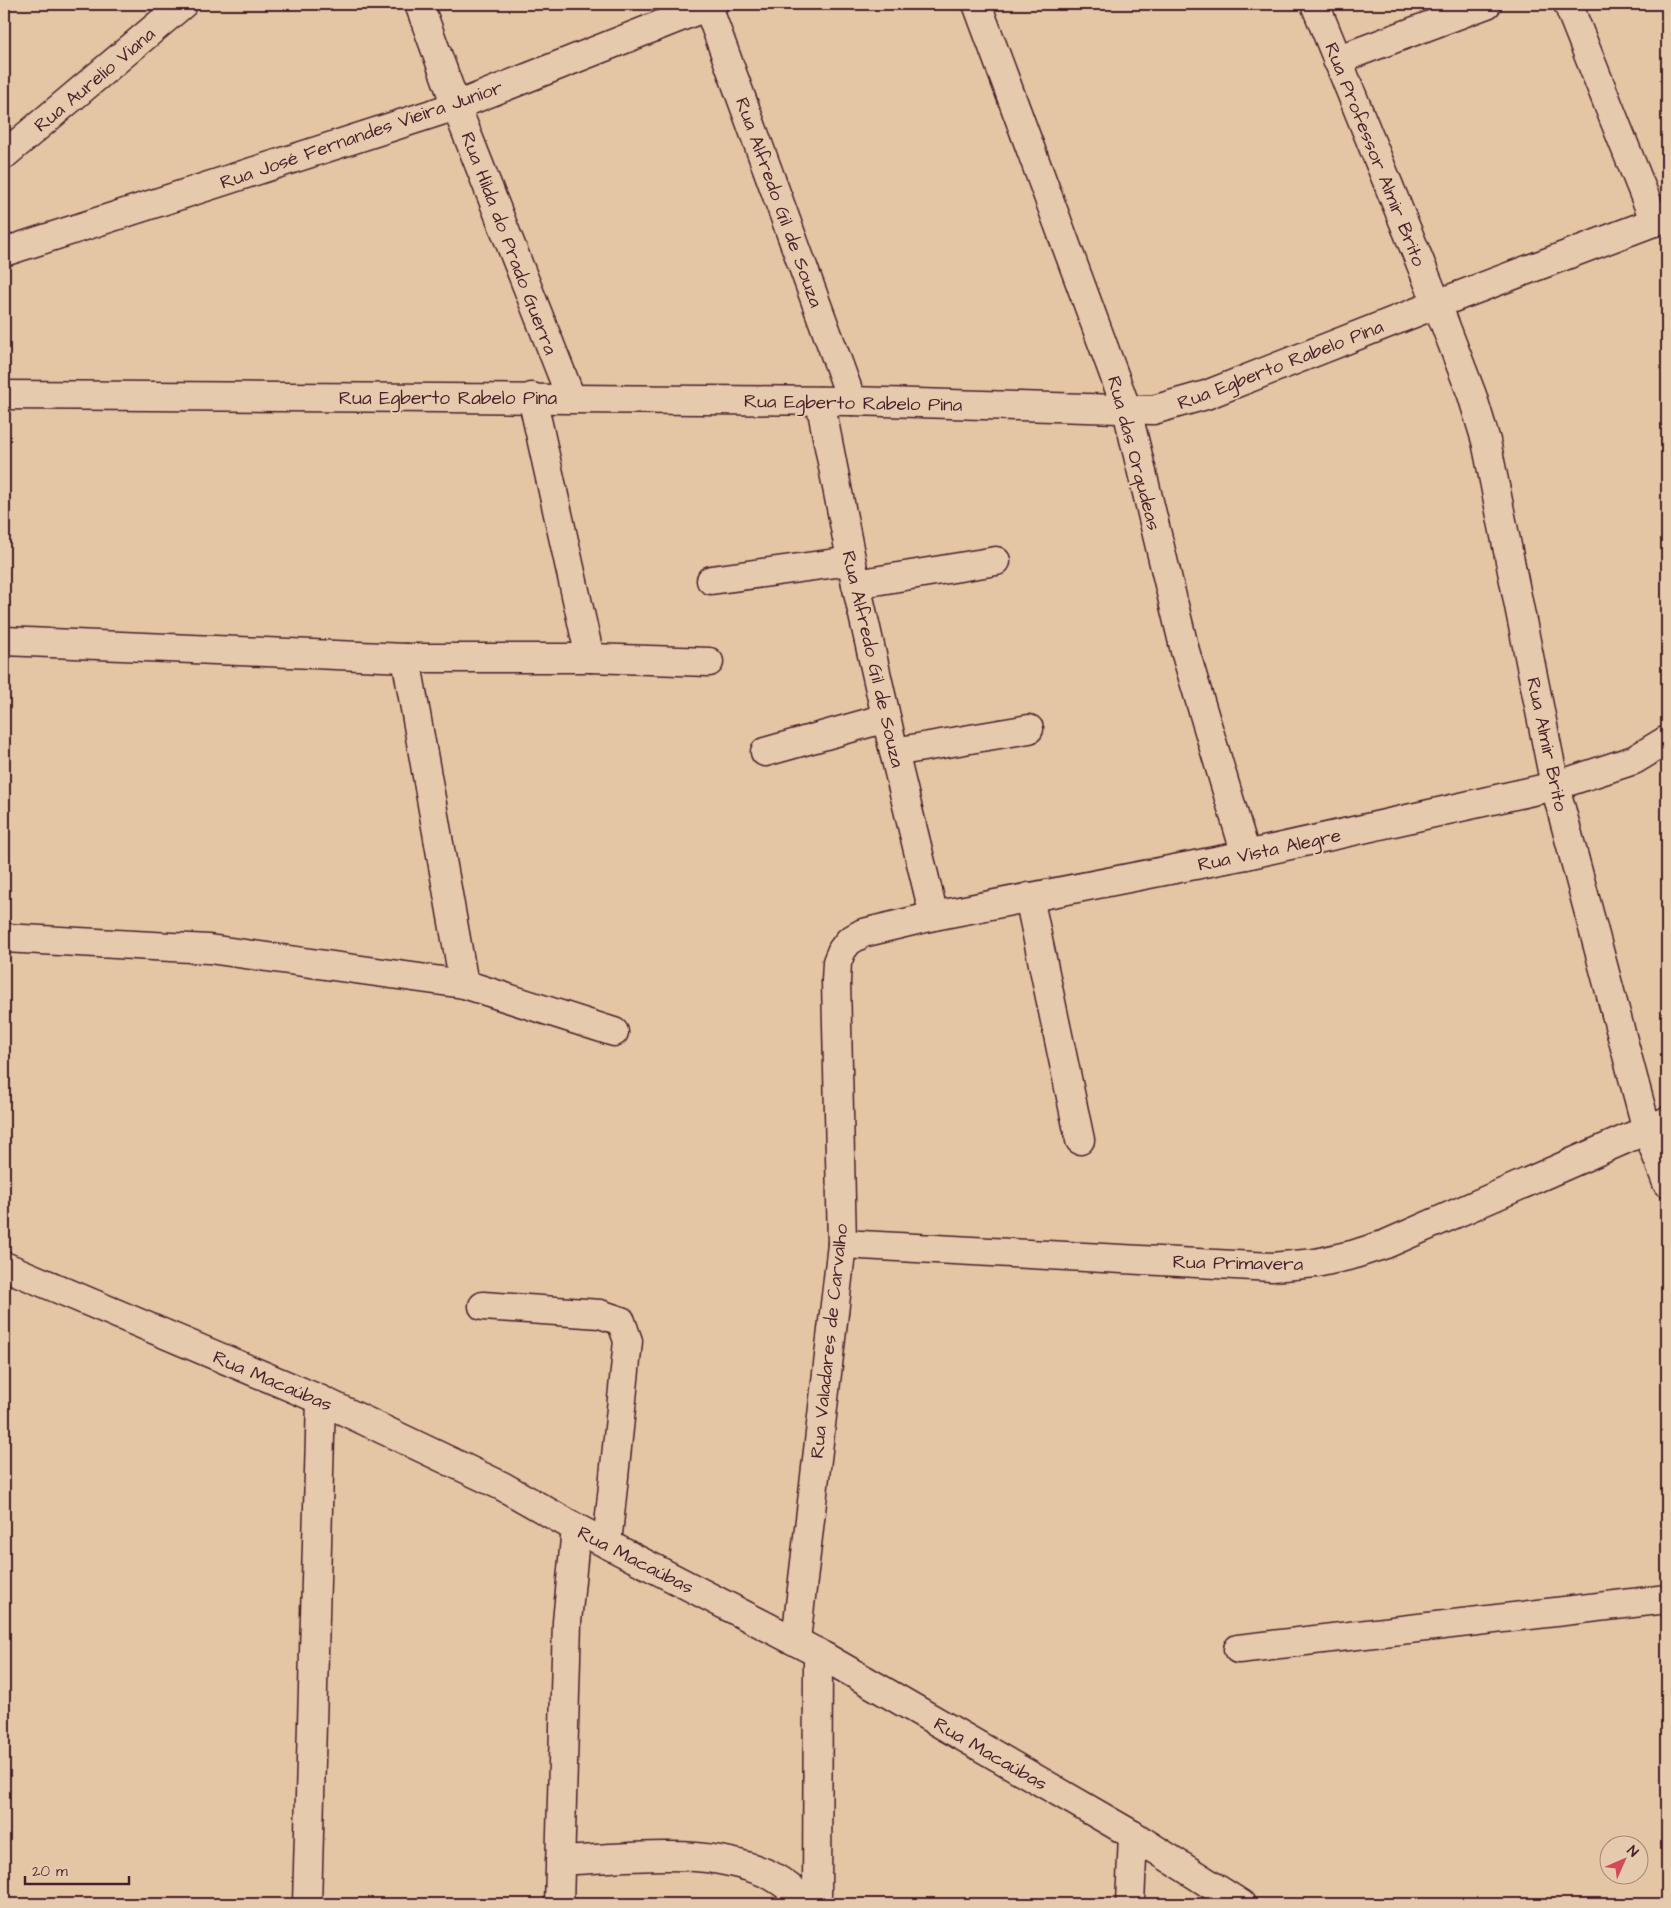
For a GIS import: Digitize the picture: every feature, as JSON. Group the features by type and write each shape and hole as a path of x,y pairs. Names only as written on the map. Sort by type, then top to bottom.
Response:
{"street":[{"name":"Rua Aurelio Viana","path":"4,154 183,4"},
{"name":"Rua Hilda do Prado Guerra","path":"419,4 456,106 571,398"},
{"name":"Rua José Fernandes Vieira Junior","path":"4,252 456,106 709,4"},
{"name":"Rua Alfredo Gil de Souza","path":"709,4 852,401"},
{"name":"Rua das Orqudeas","path":"977,4 1127,410 1185,651 1246,855"},
{"name":"Rua Professor Almir Brito","path":"1315,4 1437,304"},
{"path":"1337,60 1487,4"},
{"path":"1568,4 1661,220"},
{"name":"Rua Egberto Rabelo Pina","path":"4,395 852,401 1153,410 1206,395 1437,304 1661,220"},
{"name":"Rua Almir Brito","path":"1437,304 1472,395 1486,441 1555,786 1657,1125 1667,1183"},
{"path":"532,398 590,658"},
{"name":"Rua Alfredo Gil de Souza","path":"820,401 853,572 934,916"},
{"path":"711,580 996,561"},
{"path":"4,641 406,658 590,658 709,662"},
{"path":"406,658 464,984"},
{"path":"765,752 886,718"},
{"path":"894,752 1029,729"},
{"name":"Rua Vista Alegre","path":"862,933 934,916 1246,855 1555,786 1634,760 1667,740"},
{"path":"1029,897 1080,1140"},
{"name":"Rua Valadares de Carvalho","path":"816,1904 807,1647 842,1244 836,962 849,941 862,933"},
{"path":"4,938 209,949 464,984 614,1032"},
{"name":"Rua Primavera","path":"842,1244 1272,1267 1316,1263 1352,1255 1386,1244 1657,1125"},
{"name":"Rua Macaúbas","path":"4,1266 320,1400 502,1486 576,1528 807,1647 1133,1835 1241,1904"},
{"path":"483,1306 600,1314 621,1322 628,1341 607,1544"},
{"path":"307,1904 320,1400"},
{"path":"559,1904 567,1622 576,1528"},
{"path":"1238,1649 1667,1599"},
{"path":"1130,1904 1133,1835"},
{"path":"560,1861 685,1856 734,1863 769,1874 812,1904"}]}
